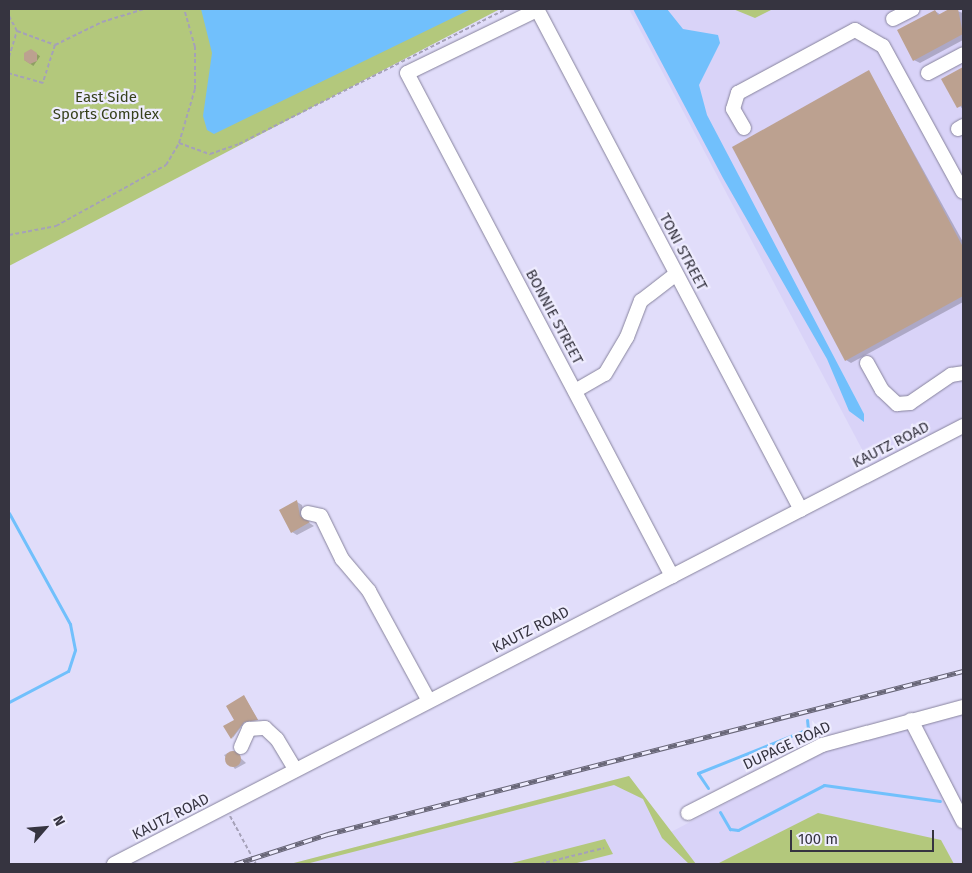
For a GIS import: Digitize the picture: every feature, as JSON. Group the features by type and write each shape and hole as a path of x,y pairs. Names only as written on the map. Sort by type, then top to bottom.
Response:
{"street":[{"name":"BONNIE STREET","path":"537,9 406,73 672,576"},
{"name":"TONI STREET","path":"537,9 801,510"},
{"path":"893,19 913,9"},
{"path":"744,128 733,108 738,93 855,30 883,46 963,192"},
{"path":"928,72 963,54"},
{"path":"575,391 605,374 627,337 641,301 676,274"},
{"path":"867,363 882,390 896,404 910,403 951,375 963,373"},
{"name":"KAUTZ ROAD","path":"114,864 963,426"},
{"path":"308,512 321,516 342,559 369,590 429,700"},
{"name":"DUPAGE ROAD","path":"688,814 822,745 963,707"},
{"path":"911,720 963,821"},
{"path":"241,747 250,729 265,728 277,739 295,769"}],"path":[{"path":"9,72 43,83 55,46 102,22 144,9"},
{"path":"9,235 56,226 156,174 179,142 197,70 184,9"},
{"path":"179,142 210,154 239,144 506,9"},
{"path":"9,16 17,31 55,46"},
{"path":"9,57 17,31"},
{"path":"226,807 256,864"},
{"path":"540,864 604,848"}],"shaded area":[{"path":"629,9 963,9 963,423 873,470"},
{"path":"963,714 963,864 290,864 629,776 671,832 829,749"}],"green space":[{"name":"East Side Sports Complex","path":"9,9 500,9 9,266"},
{"path":"733,9 773,9 755,18"},
{"path":"629,776 696,864 689,864 662,838 643,799 614,785 306,864 290,864"},
{"path":"818,813 941,840 954,864 717,864"},
{"path":"605,839 613,854 573,864 508,864"}],"water":[{"path":"201,9 471,9 214,134 207,130 203,116 212,53"},
{"path":"633,9 667,9 683,29 718,35 720,43 699,85 707,115 864,414 864,422 849,411 827,359 723,178"}],"building":[{"path":"949,9 958,9 963,34 913,61 897,30 935,10 938,15"},
{"path":"31,49 37,53 37,61 30,64 24,60 24,53"},
{"path":"963,67 963,105 957,108 941,79"},
{"path":"869,70 963,247 963,296 845,361 732,147"},
{"path":"297,500 300,516 310,522 291,533 279,510"},
{"path":"244,695 258,720 244,722 231,739 223,726 234,720 226,706"},
{"path":"233,751 239,753 241,759 239,765 233,767 227,765 225,759 227,753"}],"waterway":[{"path":"9,513 70,624 75,650 68,671 9,702"},
{"path":"708,788 698,773 808,729 807,720"},
{"path":"720,812 730,829 738,830 824,785 940,801"}],"railway":[{"path":"235,864 328,834 963,671"}]}
